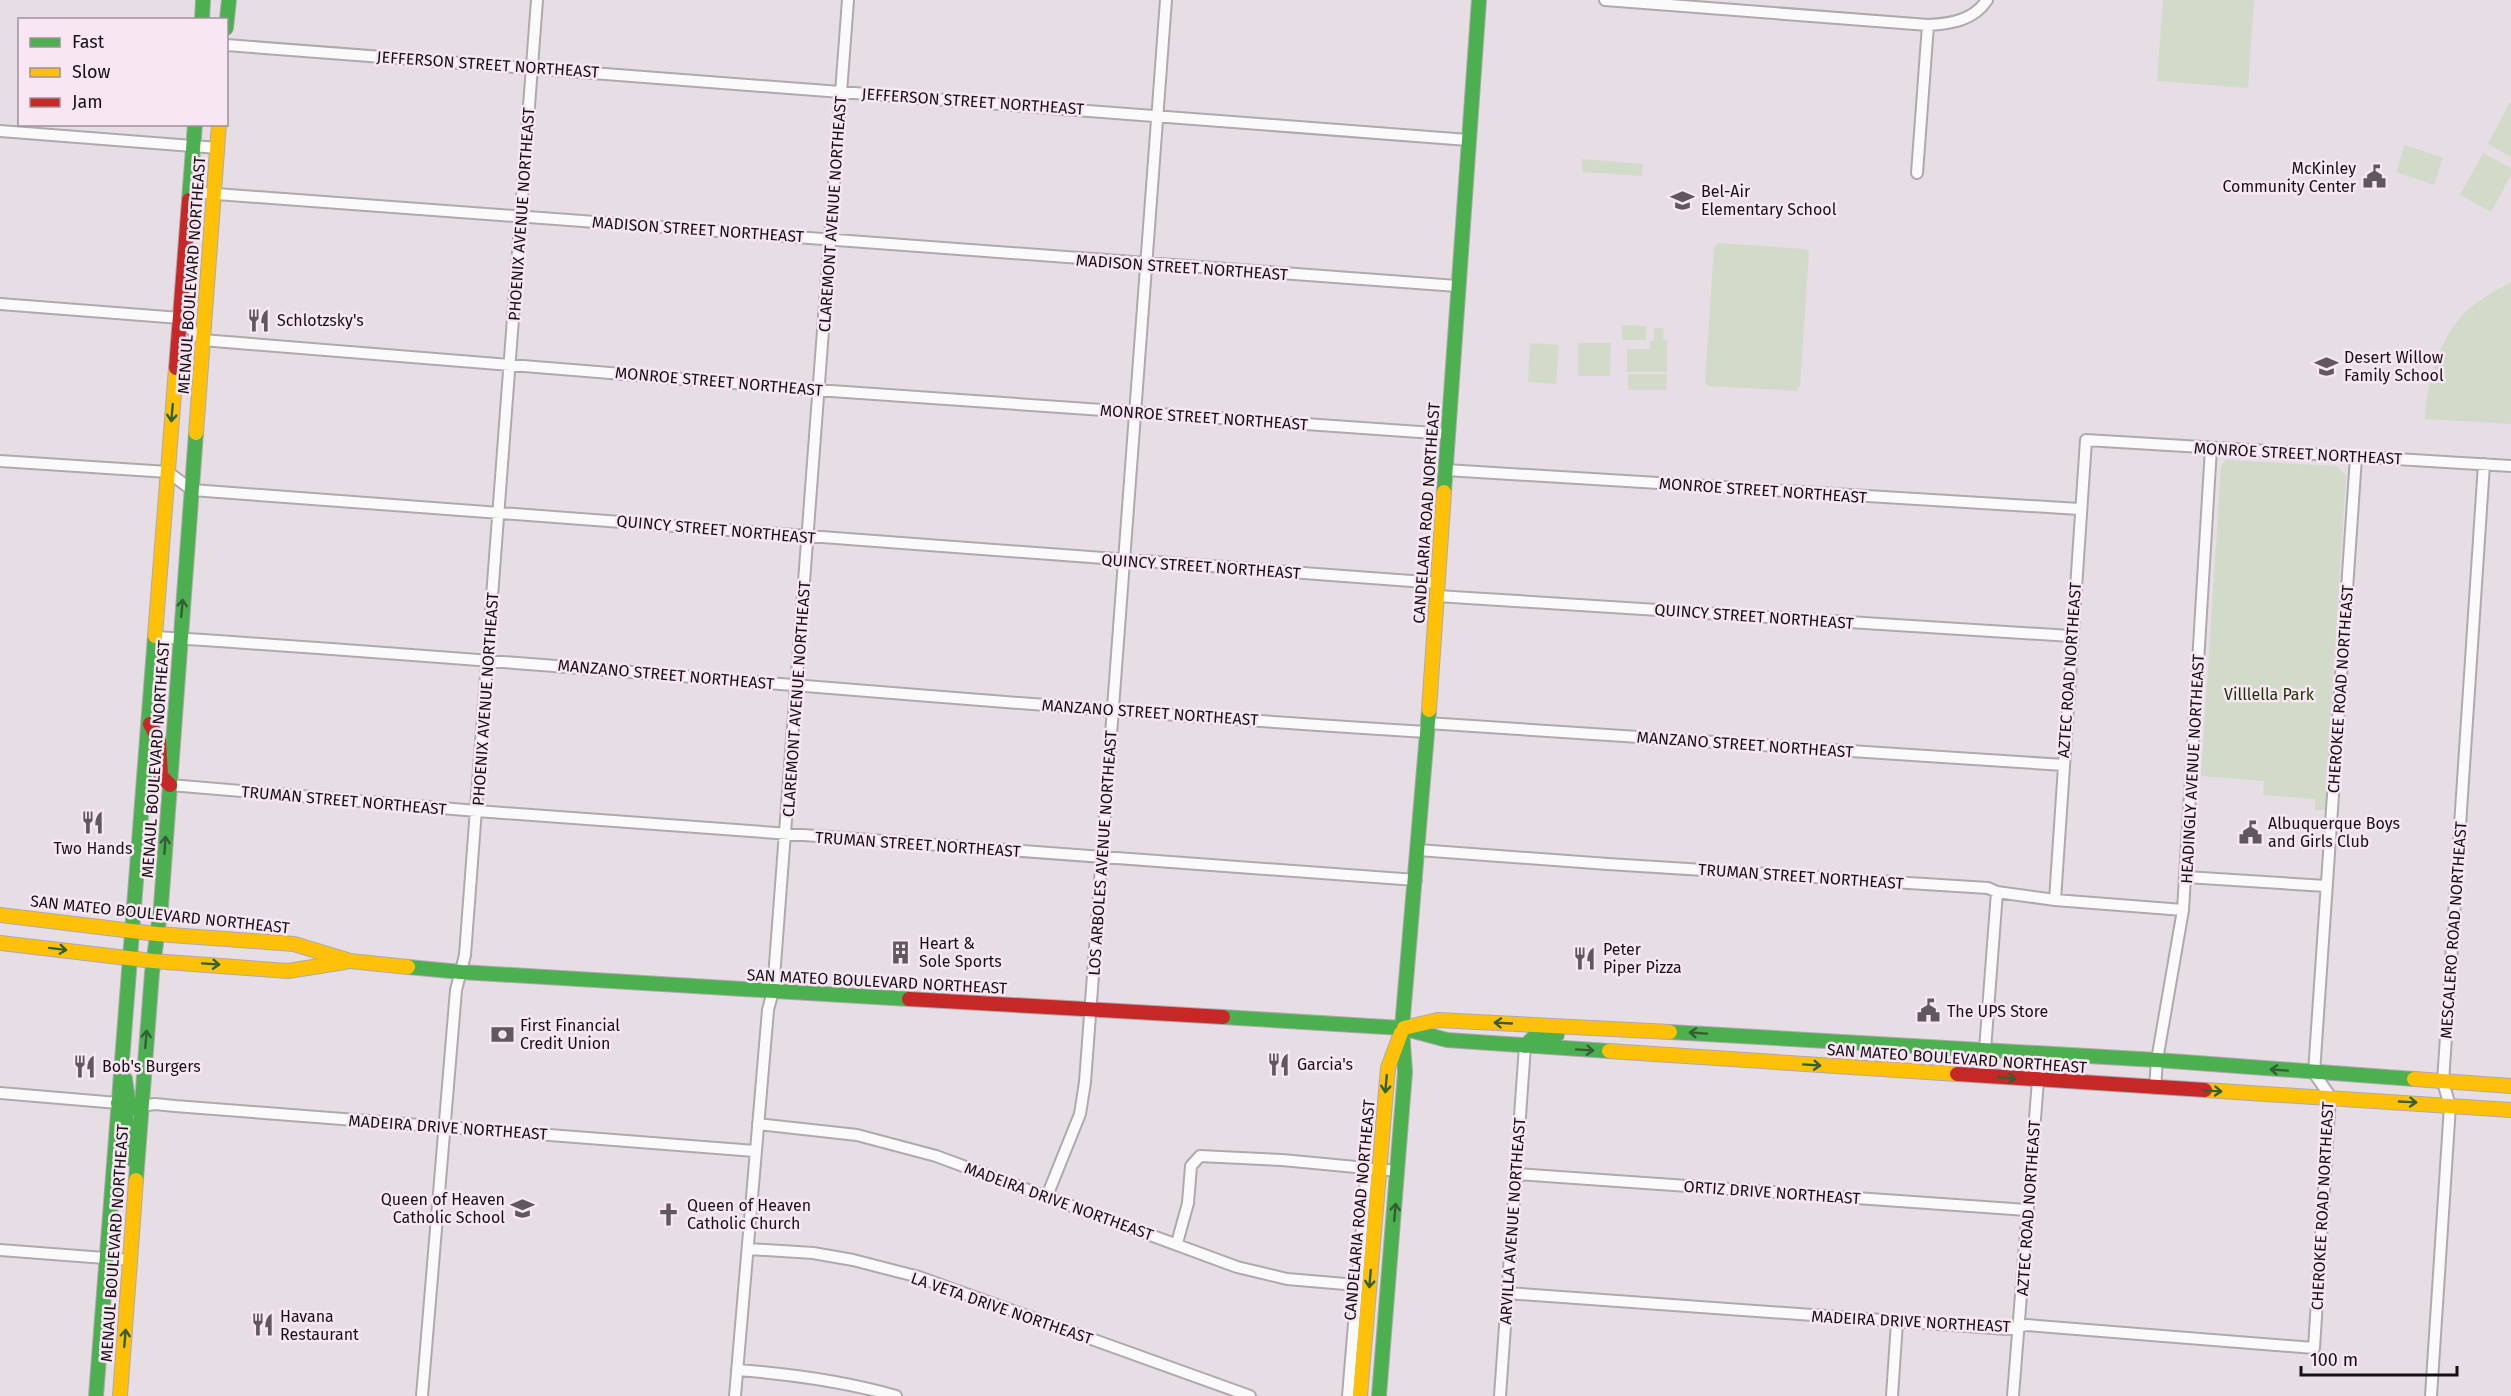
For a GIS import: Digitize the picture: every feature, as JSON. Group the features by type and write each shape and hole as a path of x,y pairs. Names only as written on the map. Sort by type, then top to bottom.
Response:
{"main road":[{"path":"202,18 203,0"},
{"path":"227,18 229,0"},
{"name":"CANDELARIA ROAD NORTHEAST","path":"1379,1396 1405,1072 1402,1028 1416,880 1479,0"},
{"name":"MENAUL BOULEVARD NORTHEAST","path":"96,1396 195,126"},
{"name":"MENAUL BOULEVARD NORTHEAST","path":"120,1396 141,1107 170,785 179,639 219,126"},
{"path":"150,722 160,743 159,770 163,781 170,785"},
{"name":"SAN MATEO BOULEVARD NORTHEAST","path":"0,915 157,934 294,944 350,961 461,972 1402,1028 1447,1040 1525,1046 2155,1088 2330,1096 2511,1110"},
{"name":"SAN MATEO BOULEVARD NORTHEAST","path":"0,943 153,961 288,971 350,961"},
{"name":"SAN MATEO BOULEVARD NORTHEAST","path":"1402,1028 1438,1020 1642,1030 1986,1052 2157,1060 2511,1086"},
{"name":"CANDELARIA ROAD NORTHEAST","path":"1360,1396 1373,1168 1388,1068 1402,1028"},
{"path":"1525,1046 1529,1038 1541,1034 1604,1037 1642,1030"},
{"path":"122,1059 128,1100 132,1108 141,1107"},
{"path":"118,1103 129,1130 131,1160 136,1184"}],"street":[{"name":"PHOENIX AVENUE NORTHEAST","path":"422,1396 456,990 465,955 477,811 537,0"},
{"name":"CLAREMONT AVENUE NORTHEAST","path":"735,1396 768,1010 773,991 798,686 848,0"},
{"name":"LOS ARBOLES AVENUE NORTHEAST","path":"1047,1196 1080,1114 1083,1098 1166,0"},
{"path":"1605,0 1928,25 1945,24 1972,15 1987,0"},
{"path":"1917,173 1928,25"},
{"name":"JEFFERSON STREET NORTHEAST","path":"228,45 841,90 1468,140"},
{"path":"0,131 218,148"},
{"name":"MADISON STREET NORTHEAST","path":"190,192 1457,286"},
{"path":"0,304 180,318 202,340"},
{"name":"MONROE STREET NORTHEAST","path":"202,340 819,390 1448,435"},
{"name":"MONROE STREET NORTHEAST","path":"2086,440 2511,466"},
{"name":"AZTEC ROAD NORTHEAST","path":"2055,900 2079,509 2086,440"},
{"name":"HEADINGLY AVENUE NORTHEAST","path":"2155,1088 2157,1060 2183,910 2186,877 2211,447"},
{"name":"CHEROKEE ROAD NORTHEAST","path":"2314,1348 2330,1096 2314,1072 2356,457"},
{"path":"0,461 168,472 192,490"},
{"name":"MESCALERO ROAD NORTHEAST","path":"2431,1396 2450,1106 2443,1082 2484,464"},
{"name":"MONROE STREET NORTHEAST","path":"1446,470 2079,509"},
{"name":"QUINCY STREET NORTHEAST","path":"192,490 499,511 1122,560 1437,589 2071,636"},
{"name":"MANZANO STREET NORTHEAST","path":"156,637 488,659 1113,710 2064,765"},
{"name":"TRUMAN STREET NORTHEAST","path":"170,785 477,811 1416,880"},
{"name":"TRUMAN STREET NORTHEAST","path":"1418,850 1989,888 1997,892 2055,900 2183,910"},
{"path":"2186,877 2326,886"},
{"path":"1983,1076 1997,892"},
{"name":"ARVILLA AVENUE NORTHEAST","path":"1500,1396 1525,1046"},
{"name":"AZTEC ROAD NORTHEAST","path":"2013,1396 2040,1055"},
{"path":"0,1093 118,1103"},
{"name":"MADEIRA DRIVE NORTHEAST","path":"141,1107 165,1105 755,1151"},
{"name":"MADEIRA DRIVE NORTHEAST","path":"758,1124 856,1135 894,1144 936,1156 1237,1267 1310,1282 1357,1285"},
{"path":"1177,1243 1188,1203 1191,1166 1200,1156 1398,1171"},
{"path":"1348,1396 1357,1285 1373,1168"},
{"name":"ORTIZ DRIVE NORTHEAST","path":"1516,1174 2027,1210"},
{"name":"LA VETA DRIVE NORTHEAST","path":"748,1249 813,1253 853,1260 910,1275 1250,1396"},
{"path":"0,1250 131,1260"},
{"name":"MADEIRA DRIVE NORTHEAST","path":"1507,1293 2007,1329 2030,1326 2314,1348"},
{"path":"1892,1396 1898,1322"},
{"path":"737,1370 787,1373 843,1382 896,1396"}],"green space":[{"path":"2163,0 2254,0 2248,88 2157,81"},
{"path":"2511,103 2511,157 2488,144"},
{"path":"2405,145 2443,158 2434,185 2396,172"},
{"path":"2483,153 2511,168 2511,175 2491,212 2460,195"},
{"path":"1582,159 1643,164 1642,176 1582,172"},
{"path":"1719,243 1805,249 1809,252 1800,386 1797,391 1708,386 1705,382 1714,247"},
{"path":"2511,282 2511,424 2425,419 2434,367 2451,330 2470,308"},
{"path":"1622,325 1646,326 1646,340 1622,340"},
{"path":"1654,328 1664,328 1663,339 1667,340 1667,372 1627,372 1627,349 1650,349 1650,341 1654,341"},
{"path":"1530,343 1559,345 1556,384 1528,382"},
{"path":"1578,343 1611,343 1610,376 1578,376"},
{"path":"1628,374 1667,374 1666,390 1628,390"},
{"name":"Villlella Park","path":"2226,460 2337,466 2346,476 2325,810 2315,810 2315,799 2263,795 2264,781 2201,776 2221,466"}],"traffic: fast":[{"path":"202,18 203,0"},
{"path":"227,18 229,0"},
{"path":"1444,492 1479,0"},
{"path":"189,200 195,126"},
{"path":"136,1180 152,973 161,906 196,433"},
{"path":"96,1396 155,636"},
{"path":"1379,1396 1405,1072 1402,1028 1429,710"},
{"path":"408,967 909,999"},
{"path":"1223,1017 1402,1028 1447,1040 1609,1051"},
{"path":"1670,1032 2157,1060 2414,1079"},
{"path":"1525,1046 1535,1036 1557,1035"},
{"path":"125,1079 128,1100 135,1109 141,1106"},
{"path":"118,1103 126,1118 131,1159"}],"traffic: slow":[{"path":"196,433 219,126"},
{"path":"155,636 176,368"},
{"path":"1429,710 1444,492"},
{"path":"0,915 157,934 294,944 350,961 408,967"},
{"path":"0,943 153,961 288,971 345,962"},
{"path":"1404,1028 1438,1020 1670,1032"},
{"path":"1360,1396 1388,1068 1401,1033"},
{"path":"1609,1051 1957,1074"},
{"path":"2414,1079 2511,1086"},
{"path":"2205,1090 2511,1110"},
{"path":"120,1396 136,1180"}],"traffic: jam":[{"path":"176,368 189,200"},
{"path":"150,724 159,741 161,776 170,785"},
{"path":"909,999 1223,1017"},
{"path":"1957,1074 2205,1090"}],"place":[{"name":"McKinley Community Center","path":"2374,177"},
{"name":"Bel-Air Elementary School","path":"1683,200"},
{"name":"Schlotzsky's","path":"259,320"},
{"name":"Desert Willow Family School","path":"2326,366"},
{"name":"Two Hands","path":"93,823"},
{"name":"Albuquerque Boys and Girls Club","path":"2250,832"},
{"name":"Heart & Sole Sports","path":"901,952"},
{"name":"Peter Piper Pizza","path":"1585,958"},
{"name":"The UPS Store","path":"1929,1011"},
{"name":"First Financial Credit Union","path":"502,1034"},
{"name":"Garcia's","path":"1279,1064"},
{"name":"Bob's Burgers","path":"84,1066"},
{"name":"Queen of Heaven Catholic School","path":"523,1208"},
{"name":"Queen of Heaven Catholic Church","path":"669,1214"},
{"name":"Havana Restaurant","path":"262,1325"}]}
